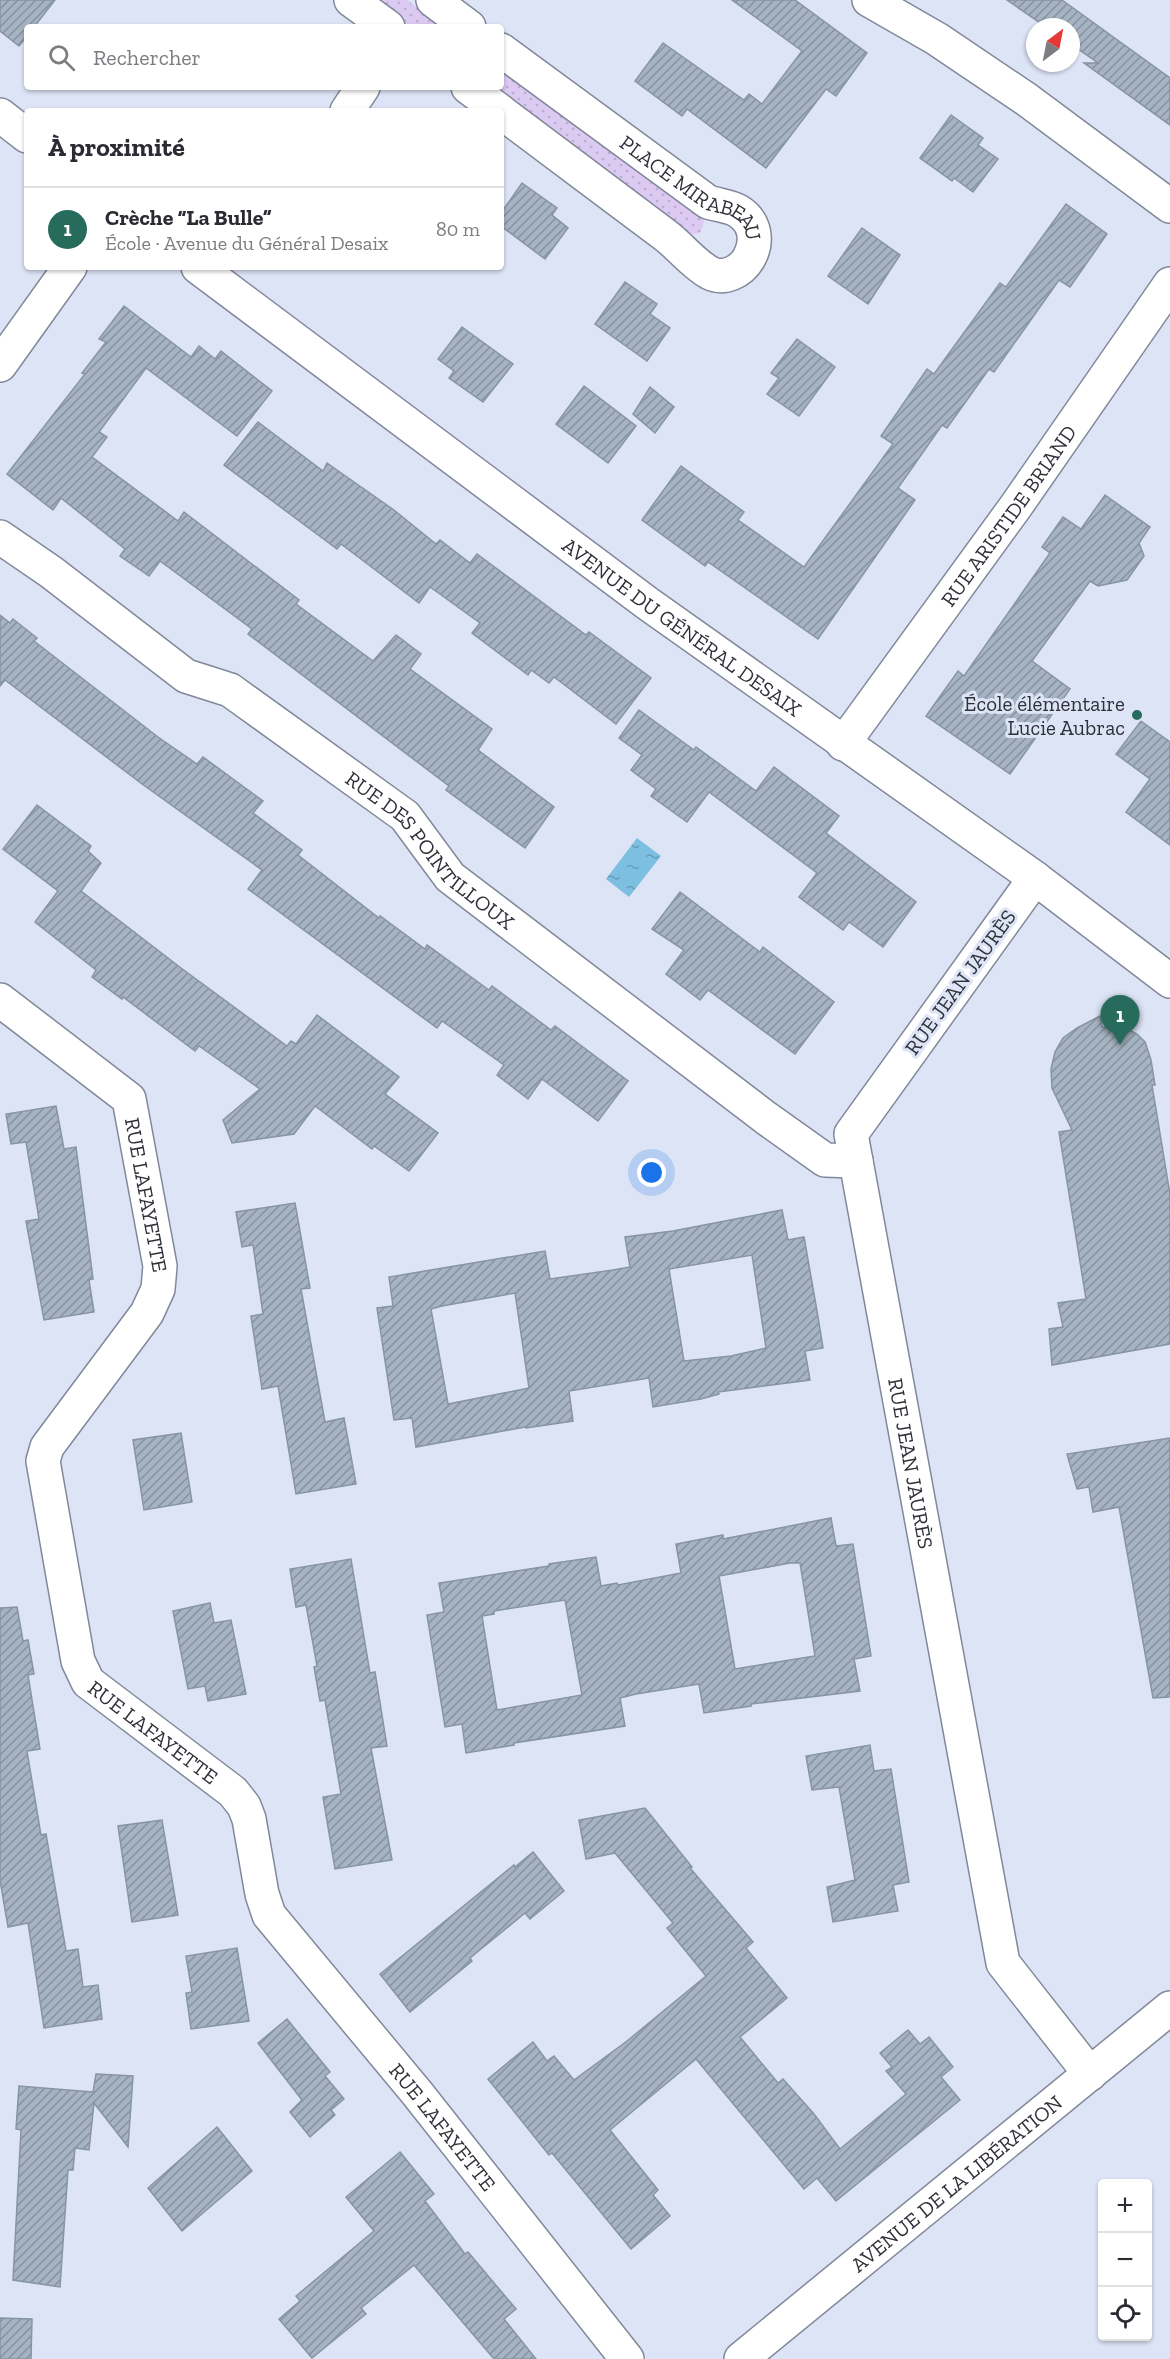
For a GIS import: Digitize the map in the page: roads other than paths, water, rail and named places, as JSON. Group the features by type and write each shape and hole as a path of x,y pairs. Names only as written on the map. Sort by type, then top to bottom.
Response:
{"street":[{"path":"351,0 384,24"},
{"path":"433,0 465,24"},
{"path":"869,0 947,45 1026,99 1170,206"},
{"name":"PLACE MIRABEAU","path":"504,52 708,202 738,211 751,224 755,237 753,250 747,262 737,271 724,276 711,274 673,240 504,114"},
{"path":"348,108 361,90"},
{"name":"PLACE MIRABEAU","path":"472,90 496,108"},
{"path":"0,115 24,134"},
{"path":"0,365 68,270"},
{"name":"AVENUE DU GÉNÉRAL DESAIX","path":"208,270 232,277 647,603 1035,878 1170,981"},
{"name":"RUE ARISTIDE BRIAND","path":"843,744 1016,506 1170,285"},
{"name":"RUE DES POINTILLOUX","path":"0,537 51,572 186,676 230,690 405,816 450,877 783,1130 825,1160 856,1161"},
{"name":"RUE JEAN JAURÈS","path":"1035,878 851,1134 1003,1963 1090,2073"},
{"name":"RUE LAFAYETTE","path":"0,1000 129,1099 160,1266 158,1289 147,1313 47,1447 43,1461 78,1661 88,1682 233,1792 249,1820 262,1894 269,1915 417,2093 627,2359"},
{"name":"AVENUE DE LA LIBÉRATION","path":"741,2359 1170,2008"}],"water":[{"path":"637,838 661,856 629,897 606,879"}],"place":[{"name":"École élémentaire Lucie Aubrac","path":"1137,715"},
{"name":"Crèche “La Bulle”","path":"1120,1045"}]}
